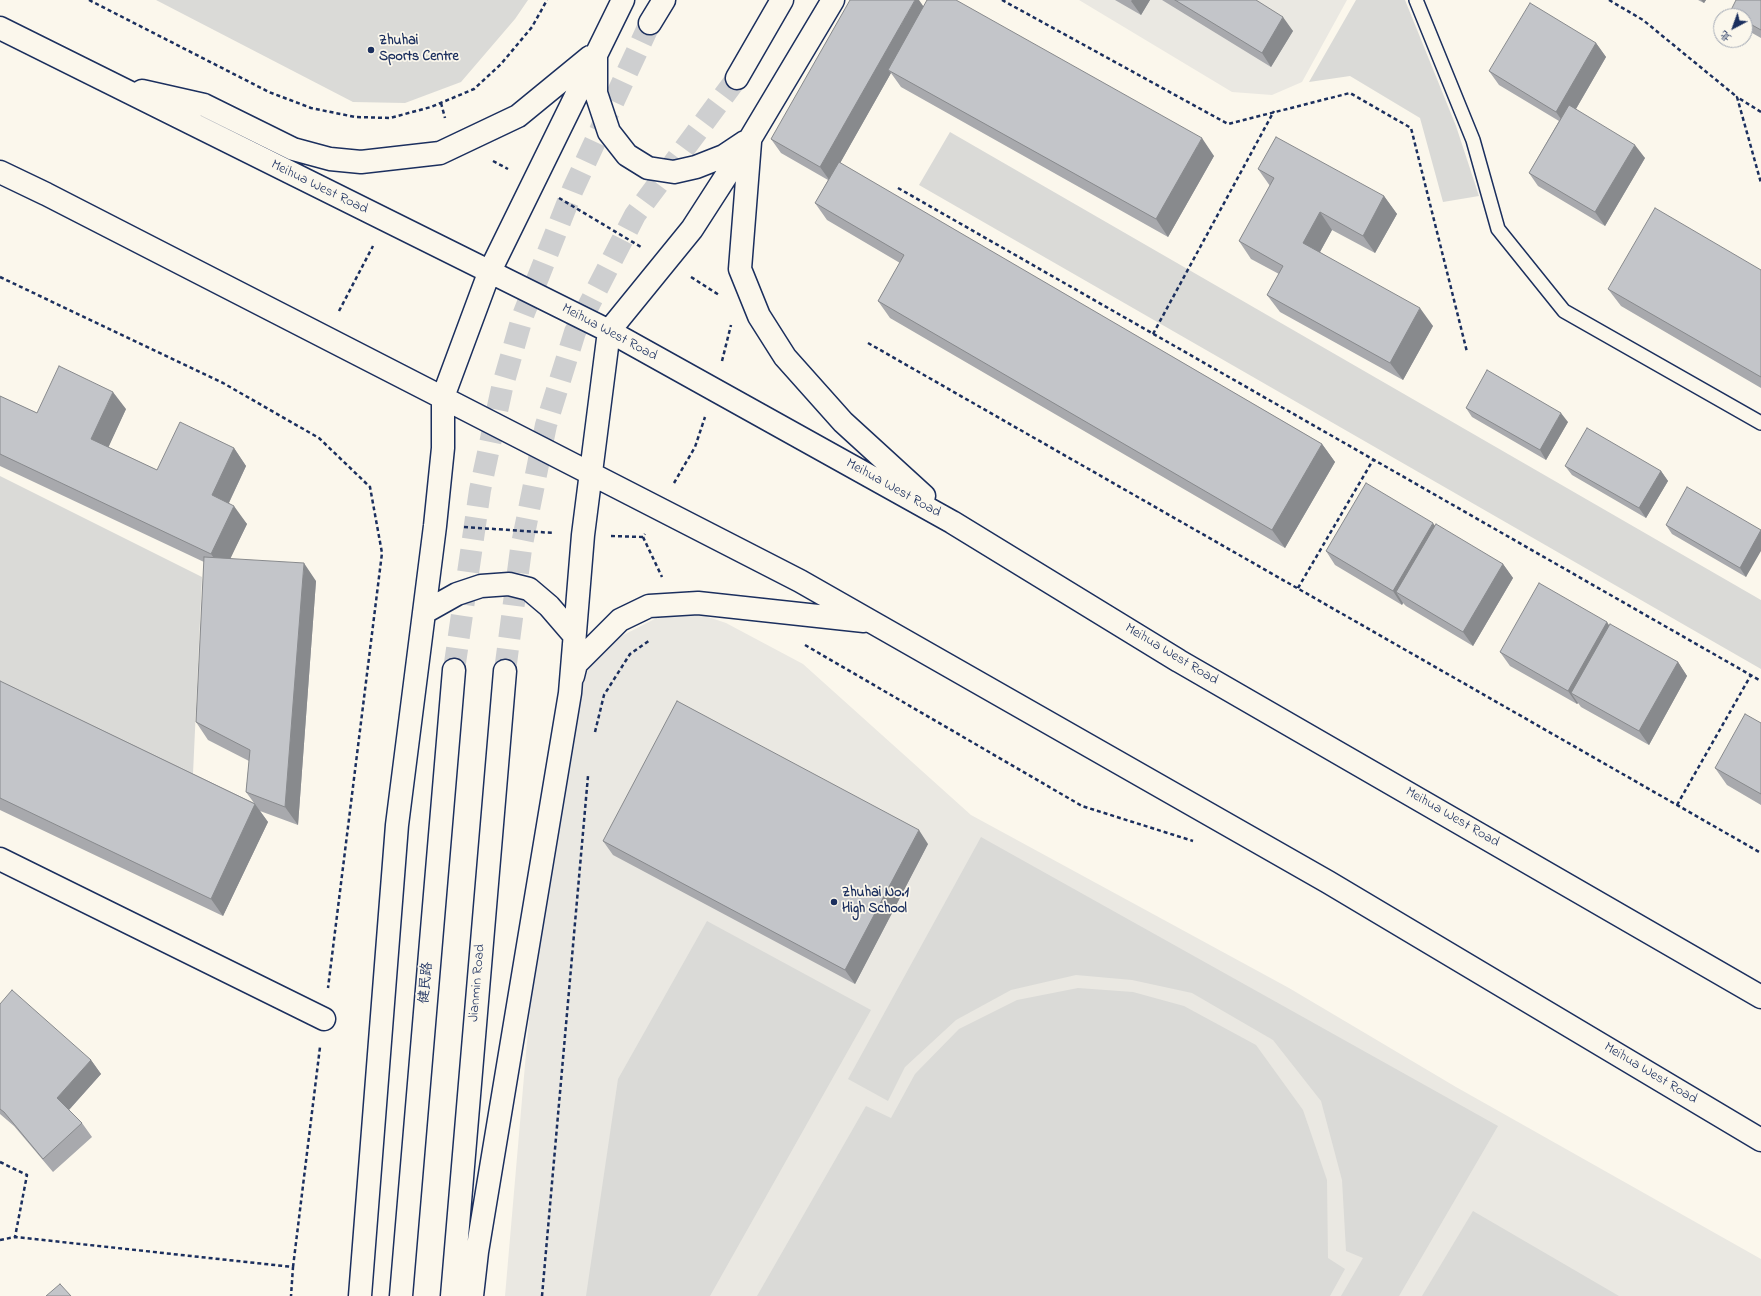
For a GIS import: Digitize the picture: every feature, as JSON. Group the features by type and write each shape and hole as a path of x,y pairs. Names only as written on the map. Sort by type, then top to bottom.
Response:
{"main road":[{"path":"360,1296 397,825 425,612 443,448 443,397 489,273 623,0"},
{"path":"650,23 664,0"},
{"path":"737,78 782,0"},
{"path":"570,693 574,635 590,473 609,331 692,229 750,139 834,0"},
{"name":"Meihua West Road","path":"0,28 489,273 609,331 952,522 1179,661 1761,997"},
{"path":"106,82 204,105 294,149 330,159 362,162 440,153 447,150 518,116 596,53"},
{"path":"596,53 596,93 609,132 627,155 648,168 674,172 696,167 724,156 750,139"},
{"path":"750,139 740,269 759,316 785,357 843,422 952,522"},
{"name":"Meihua West Road","path":"0,172 443,397 800,581 1328,882 1761,1140"},
{"path":"425,612 457,594 481,586 509,584 530,589 549,606 574,635"},
{"path":"472,1296 477,1252 576,664 620,620 649,606 698,603 873,622"},
{"name":"健民路","path":"401,1296 454,670"},
{"name":"Jianmin Road","path":"452,1296 505,671"},
{"path":"0,859 324,1019"}],"lane":[{"path":"1416,0 1473,140 1498,229 1564,311 1761,423"}],"path":[{"path":"89,0 269,92 297,103 311,108 355,117 390,118 431,107 474,89 501,64 532,27 547,0"},
{"path":"1002,0 1228,124 1274,111 1350,93 1411,128 1467,352"},
{"path":"1609,0 1643,20 1737,97 1761,112"},
{"path":"1737,97 1761,183"},
{"path":"1153,334 1274,111"},
{"path":"898,188 1761,681"},
{"path":"0,277 223,383 271,410 319,438 370,487 382,553 293,1266 291,1296"},
{"path":"868,343 1761,853"},
{"path":"1298,588 1373,460"},
{"path":"594,739 604,696 630,654 654,637"},
{"path":"803,644 1082,806 1198,842"},
{"path":"1677,805 1751,675"},
{"path":"542,1296 588,769"},
{"path":"0,1162 27,1175 15,1237"},
{"path":"0,1240 15,1237 293,1266"}],"shaded area":[{"name":"Zhuhai Sports Centre","path":"156,0 528,0 515,19 461,82 405,103 353,102"},
{"path":"1079,0 1347,0 1302,82 1272,95 1232,92"},
{"path":"1356,0 1405,0 1456,126 1479,196 1443,202 1420,118 1350,76 1309,82"},
{"path":"950,132 1761,600 1761,669 919,185"},
{"path":"0,476 202,577 193,774 0,682"},
{"name":"Zhuhai No.1 High School","path":"678,607 726,623 803,664 971,815 1289,988 1456,1087 1761,1259 1761,1296 505,1296 551,764 589,668 606,644"},
{"path":"981,837 1498,1126 1399,1296 1341,1296 1363,1258 1346,1251 1342,1180 1321,1101 1273,1040 1192,993 1132,980 1076,975 1011,990 956,1020 905,1067 888,1101 848,1079"},
{"path":"707,921 871,1010 710,1296 586,1296 618,1079"},
{"path":"1078,988 1133,992 1184,1006 1256,1045 1303,1110 1327,1180 1328,1258 1345,1269 1330,1296 757,1296 866,1106 891,1118 915,1074 959,1029 1017,1000"},
{"path":"1473,1211 1619,1296 1422,1296"}],"building":[{"path":"850,0 915,0 820,167 771,139"},
{"path":"927,0 956,0 1202,138 1156,219 888,70"},
{"path":"1175,0 1256,0 1283,17 1262,53"},
{"path":"1736,0 1761,0 1761,30 1753,26 1753,8 1732,8"},
{"path":"1530,3 1596,43 1556,112 1489,71"},
{"path":"1569,105 1635,145 1595,212 1529,173"},
{"path":"1276,137 1384,196 1363,236 1320,212 1303,243 1420,308 1390,363 1267,295 1283,266 1239,241 1274,178 1258,169"},
{"path":"839,162 1322,444 1272,530 878,301 904,255 815,203"},
{"path":"1655,208 1761,270 1761,377 1608,289"},
{"path":"59,366 113,392 91,439 157,470 180,422 234,448 212,495 234,506 211,554 0,454 0,396 37,413"},
{"path":"1487,370 1561,413 1540,450 1466,408"},
{"path":"1587,428 1661,471 1639,508 1565,466"},
{"path":"1366,483 1433,523 1393,591 1326,551"},
{"path":"1687,487 1761,530 1740,568 1666,525"},
{"path":"1436,524 1503,564 1463,632 1396,592"},
{"path":"204,557 304,563 285,807 246,792 250,750 196,722"},
{"path":"1539,583 1607,622 1568,691 1500,652"},
{"path":"1610,624 1678,662 1639,731 1571,693"},
{"path":"0,681 255,804 211,899 0,798"},
{"path":"677,701 919,830 845,970 603,841"},
{"path":"1745,714 1761,723 1761,794 1715,768"},
{"path":"12,990 91,1060 57,1098 82,1123 43,1159 0,1109 0,1004"},
{"path":"60,1284 71,1296 46,1296"}],"tunnel":[{"path":"454,670 480,490 502,388 522,318 573,189 650,23"},
{"path":"505,671 521,549 546,425 575,332 635,215 737,78"}],"place":[{"name":"Zhuhai Sports Centre","path":"371,50"},
{"name":"Zhuhai No.1 High School","path":"834,902"}]}
